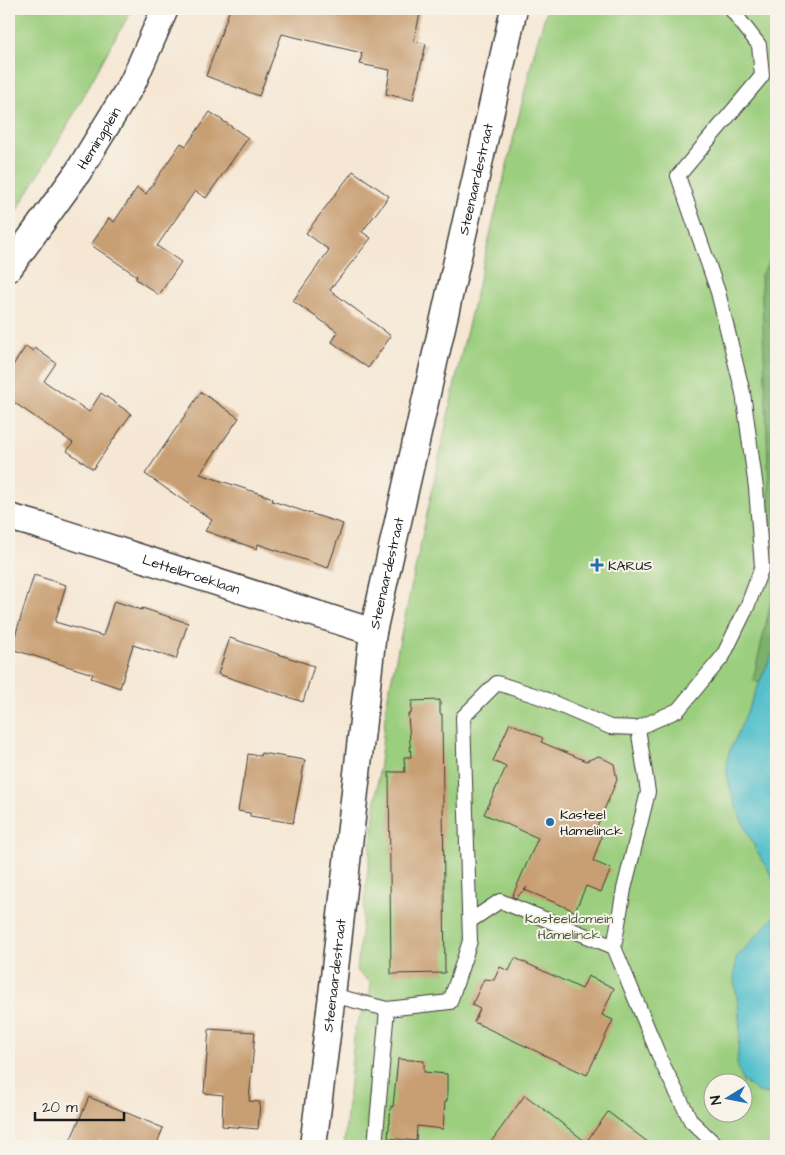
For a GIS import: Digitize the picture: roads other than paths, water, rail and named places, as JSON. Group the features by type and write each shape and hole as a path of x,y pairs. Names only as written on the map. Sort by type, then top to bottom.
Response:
{"street":[{"name":"Hemingplein","path":"11,261 78,172 133,82 166,9"},
{"name":"Steenaardestraat","path":"313,1146 373,632 514,9"},
{"name":"Lettelbroeklaan","path":"9,517 373,632"}],"lane":[{"path":"332,995 388,1009 450,1002 470,941 463,718 497,683 540,697 610,728 638,728 678,710 723,656 747,607 762,567 756,488 743,393 718,292 678,176 762,76 759,45 731,9"},
{"path":"638,728 648,792 624,889 614,947 662,1063 691,1121 717,1146"},
{"path":"470,921 500,901 614,947"},
{"path":"375,1146 388,1009"}],"water":[{"path":"776,647 776,883 760,856 736,806 727,774 727,760"},
{"path":"776,915 776,1095 758,1092 752,1088 752,1072 740,1072 737,1063 740,1028 734,980 736,958"}],"place":[{"name":"KARUS","path":"597,565"},
{"name":"Kasteel Hamelinck","path":"550,822"}],"park label":[{"name":"Kasteeldomein Hamelinck","path":"569,926"}]}
